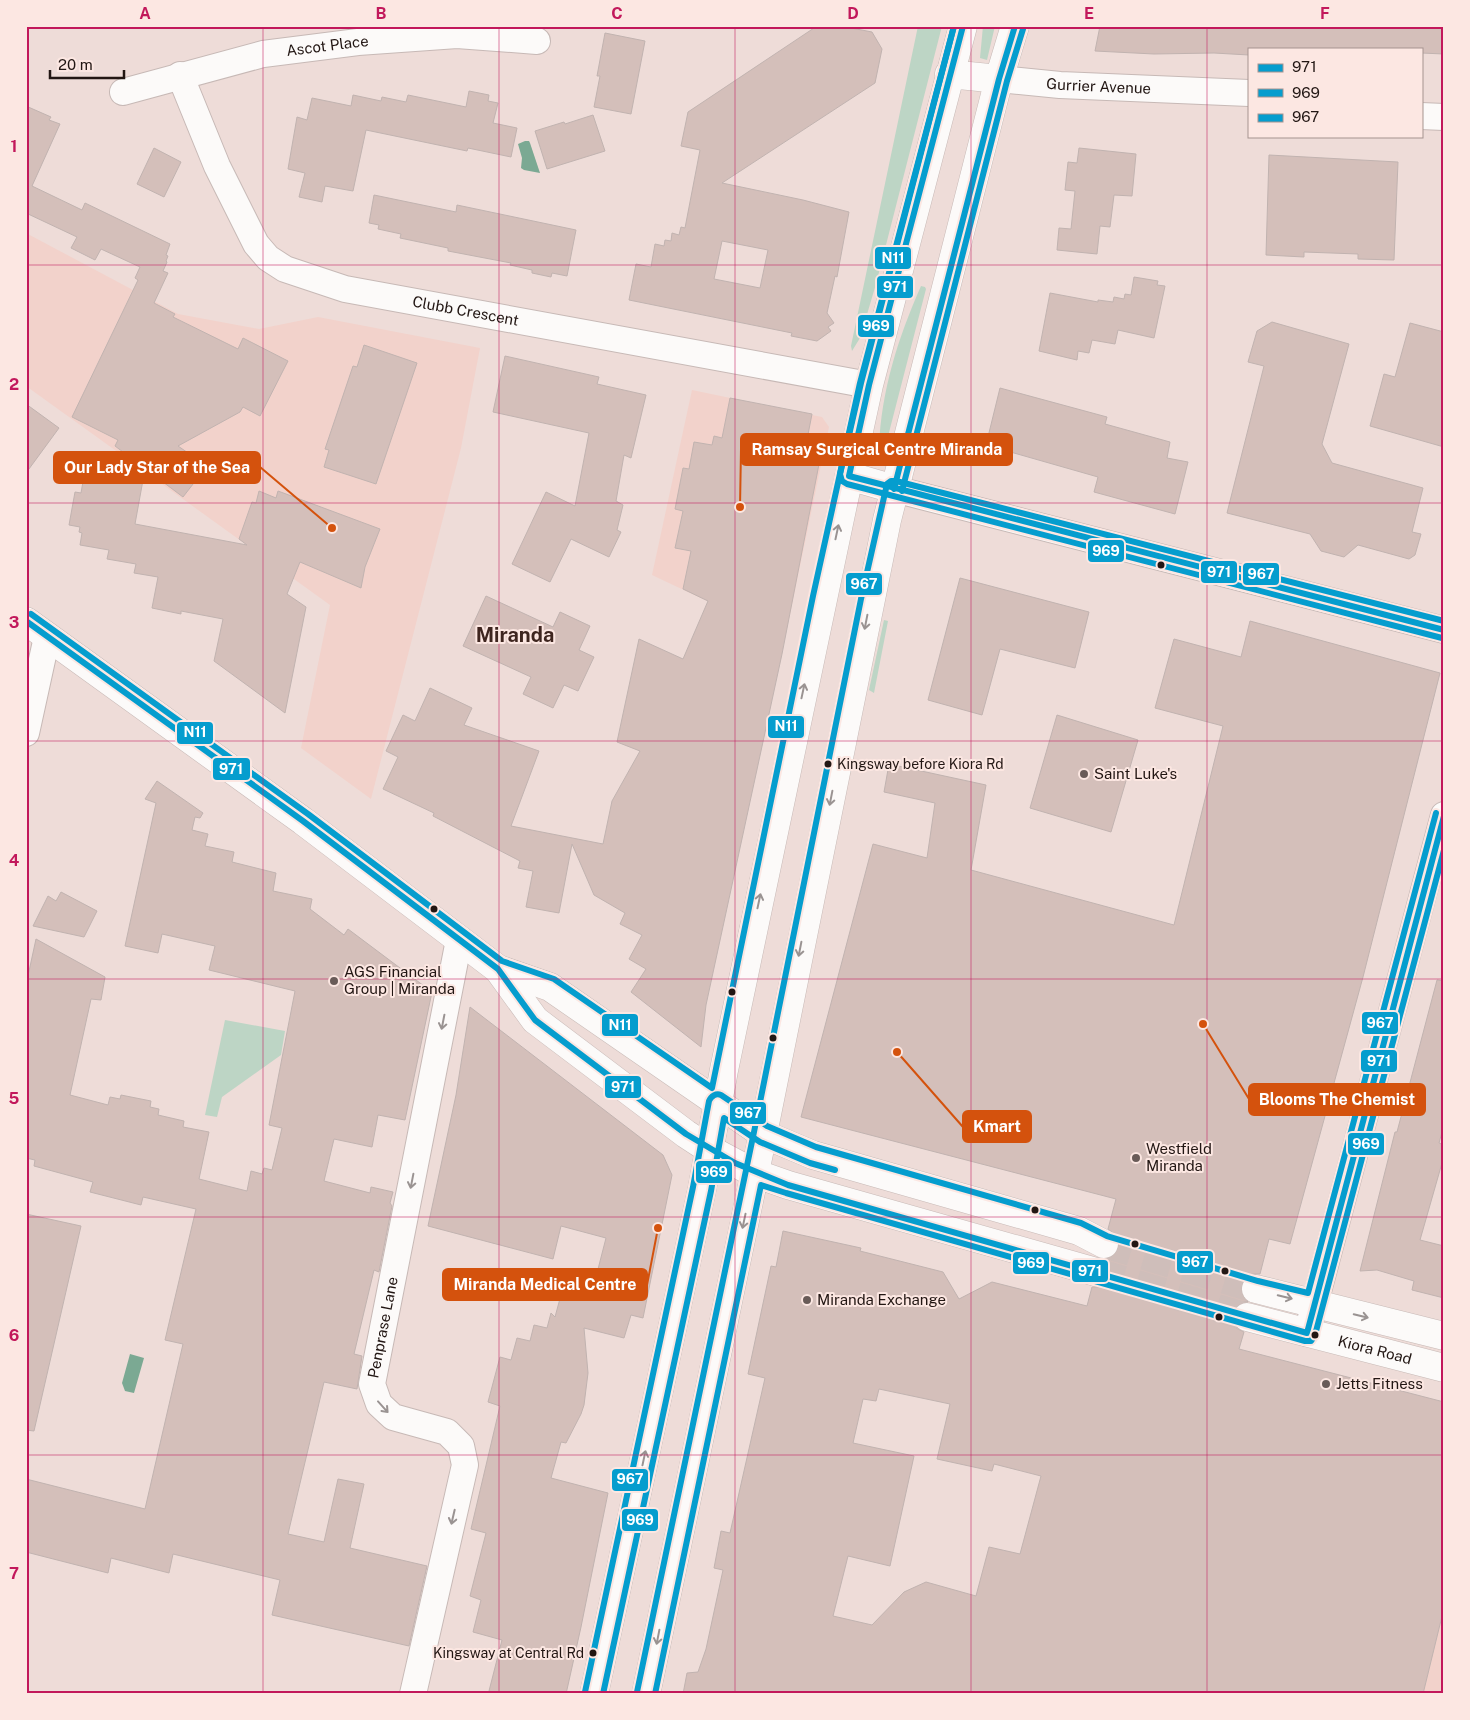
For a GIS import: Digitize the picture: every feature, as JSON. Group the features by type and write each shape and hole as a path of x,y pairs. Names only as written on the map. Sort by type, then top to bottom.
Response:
{"main road":[{"path":"594,1694 849,476 869,386 963,26"},
{"path":"646,1694 763,1134 894,489 999,79 1015,26"},
{"name":"Gurrier Avenue","path":"950,74 999,79"},
{"path":"849,476 894,489"},
{"path":"37,629 302,821 498,969 535,1020 686,1134 709,1149 754,1174 1096,1272"},
{"path":"498,969 550,987 763,1134 813,1155 1079,1231 1104,1244"},
{"name":"Kiora Road","path":"1256,1289 1444,1336"},
{"name":"Kiora Road","path":"1247,1317 1444,1368"}],"street":[{"name":"Ascot Place","path":"123,92 263,54 358,42 458,35 537,41"},
{"name":"Clubb Crescent","path":"180,75 217,166 256,244 268,258 285,269 345,289 869,386"},
{"name":"Gurrier Avenue","path":"999,79 1060,85 1248,93"},
{"path":"1422,116 1444,117"},
{"path":"894,489 1444,630"},
{"path":"26,733 37,629"},
{"path":"1306,1333 1444,814"},
{"name":"Penprase Lane","path":"413,1694 465,1465 461,1446 447,1432 392,1416 378,1404 372,1384 459,940"}],"shaded area":[{"path":"918,26 942,26 876,284 860,338 852,351 851,346"},
{"path":"983,26 995,26 987,60 980,58"},
{"path":"525,141 530,143 540,173 521,168 522,158 518,144"},
{"path":"26,233 178,314 259,329 318,317 480,348 461,448 371,799 301,748 330,605 26,386"},
{"path":"921,286 926,289 885,448 879,448 883,406 892,365 905,325"},
{"path":"692,390 822,417 829,427 785,638 652,575"},
{"path":"884,620 888,621 874,693 869,690"},
{"path":"225,1020 285,1031 281,1055 222,1097 217,1117 205,1115"},
{"path":"130,1354 144,1358 134,1393 125,1391 122,1383"},
{"path":"1444,1608 1444,1694 1423,1694"}],"building":[{"path":"817,26 841,26 872,32 882,49 875,83 722,183 849,212 837,277 835,276 827,313 834,323 828,327 831,331 817,341 791,336 792,333 629,300 636,264 651,267 655,244 664,246 665,240 671,241 672,233 679,235 681,227 685,228 700,150 681,146 688,112","holes":["722,241 768,250 760,288 714,279"]},
{"path":"1100,26 1444,26 1444,54 1422,53 1422,48 1248,48 1248,55 1095,51"},
{"path":"605,33 645,41 631,114 594,107 600,76 597,76"},
{"path":"469,91 489,95 488,101 498,103 493,123 517,128 511,157 468,148 467,151 366,130 353,191 325,186 322,202 299,197 305,173 288,169 297,117 307,120 312,98 351,106 353,95 381,101 382,97 406,102 408,95 466,107"},
{"path":"26,106 51,117 49,120 60,124 32,186 82,210 85,203 170,244 166,255 168,256 167,262 163,271 168,273 154,303 175,314 173,317 238,349 243,338 288,361 260,416 243,407 240,412 178,446 207,466 183,497 115,446 118,440 72,417 138,280 135,278 140,267 101,249 95,260 71,248 77,237 26,213"},
{"path":"593,115 605,151 547,169 535,131"},
{"path":"154,148 181,162 164,197 137,184"},
{"path":"1079,148 1136,154 1132,196 1114,195 1110,227 1100,226 1097,254 1057,250 1059,228 1071,229 1075,191 1065,190 1068,162 1077,163"},
{"path":"1269,155 1398,162 1394,260 1358,259 1358,254 1304,252 1304,257 1266,255"},
{"path":"374,195 456,212 457,205 576,230 567,276 552,273 551,277 532,273 532,270 510,265 511,263 448,251 448,248 400,238 401,234 378,229 379,225 369,223"},
{"path":"1134,277 1158,281 1157,285 1165,286 1154,338 1118,330 1115,344 1092,340 1089,353 1078,351 1077,360 1039,351 1050,293 1098,302 1098,300 1113,302 1114,297 1124,299 1125,294 1131,295"},
{"path":"1272,322 1349,344 1322,444 1332,463 1423,488 1412,532 1421,534 1415,555 1409,559 1358,545 1344,557 1321,551 1310,534 1227,513 1264,366 1248,362 1257,331"},
{"path":"1410,323 1444,332 1444,447 1370,426 1384,374 1395,377"},
{"path":"364,345 417,363 376,484 324,467 329,450 325,449 353,366 357,367"},
{"path":"505,356 599,377 597,384 646,395 631,458 624,455 616,501 623,505 617,530 621,532 609,557 571,539 550,582 512,564 546,492 575,506 589,433 493,412"},
{"path":"1000,388 1107,417 1105,424 1170,442 1167,458 1188,462 1175,514 1094,492 1098,477 986,445"},
{"path":"730,398 812,414 804,455 820,459 782,654 706,1005 701,1047 631,992 646,969 629,959 642,935 620,924 625,913 594,895 572,844 559,913 526,907 533,871 518,868 520,861 433,816 434,813 383,789 398,757 386,751 403,715 415,721 430,688 472,708 464,725 539,751 511,826 603,844 612,801 640,751 617,742 639,639 683,659 708,601 683,589 691,551 675,548 683,511 675,509 683,468 689,469 694,442 712,445 714,436 722,438"},
{"path":"26,404 59,428 26,473"},
{"path":"99,471 143,480 135,524 247,545 239,539 252,502 256,503 259,491 276,498 278,491 380,529 365,567 361,588 300,562 287,594 306,607 285,713 214,661 223,619 152,608 158,577 134,573 136,564 107,559 109,550 80,545 82,533 79,532 80,527 69,525 75,492 81,493 84,476 98,478"},
{"path":"960,578 1089,612 1075,668 1000,649 982,715 928,700"},
{"path":"486,596 553,627 560,612 590,626 579,650 594,657 578,691 564,685 553,708 523,694 531,677 463,646"},
{"name":"Westfield Miranda","path":"1250,621 1440,673 1363,977 1290,1244 1269,1239 1260,1274 1251,1274 1245,1278 1241,1285 1241,1294 1248,1302 1242,1302 1236,1306 1232,1314 1232,1321 1236,1328 1244,1332 1239,1349 1444,1402 1444,1608 1423,1694 683,1694 687,1673 698,1672 706,1649 723,1570 714,1568 721,1531 730,1533 765,1378 748,1374 771,1266 776,1267 783,1231 861,1248 860,1251 943,1272 959,1299 992,1282 1087,1306 1092,1287 1100,1287 1107,1283 1111,1277 1111,1268 1105,1260 1113,1257 1118,1251 1120,1243 1117,1236 1108,1229 1116,1199 801,1117 873,844 927,858 935,803 884,792 889,764 986,785 971,870 1174,925 1223,726 1155,708 1174,639 1241,657","holes":["879,1389 950,1404 937,1459 992,1471 994,1464 1041,1476 1020,1554 989,1547 976,1596 926,1582 904,1592 872,1625 833,1616 848,1556 890,1566 914,1456 853,1443 863,1399 876,1401"]},
{"name":"Saint Luke's","path":"1057,715 1138,740 1111,832 1030,808"},
{"path":"157,781 203,813 200,818 195,817 192,830 208,834 205,846 234,852 232,862 276,873 273,891 312,899 310,909 344,935 348,929 432,992 405,1120 378,1115 372,1147 334,1139 324,1181 370,1193 371,1187 393,1192 390,1203 392,1206 379,1272 374,1270 354,1354 362,1356 357,1389 324,1382 288,1534 324,1542 338,1479 364,1484 350,1548 427,1566 409,1646 272,1615 280,1580 173,1554 169,1573 111,1558 108,1573 26,1552 26,1479 145,1509 183,1344 165,1340 196,1209 143,1197 141,1205 90,1192 93,1182 34,1166 35,1160 26,1158 26,985 36,939 105,977 101,1000 91,999 70,1095 108,1105 110,1097 120,1099 121,1095 151,1101 150,1107 159,1109 158,1115 184,1121 183,1127 209,1132 199,1179 247,1191 251,1171 262,1174 264,1168 272,1170 282,1128 269,1125 295,991 209,970 215,946 162,934 158,953 125,946 156,803 145,799"},
{"path":"61,892 97,911 84,937 33,926 48,896 56,901"},
{"path":"1437,980 1444,981 1444,1125 1439,1143 1444,1145 1444,1156 1420,1240 1444,1246 1444,1298 1412,1290 1414,1281 1377,1270 1360,1271 1395,1132 1397,1132"},
{"path":"470,1007 663,1155 672,1175 643,1318 631,1315 624,1338 584,1328 588,1373 584,1405 566,1443 561,1442 551,1478 608,1493 566,1694 500,1694 489,1691 502,1640 473,1632 481,1600 470,1596 486,1533 471,1529 500,1406 488,1402 500,1357 511,1360 517,1338 530,1341 534,1325 547,1328 551,1313 555,1317 568,1269 596,1277 606,1238 561,1226 553,1259 428,1226 456,1095"},
{"path":"26,1214 81,1226 34,1431 26,1430"}],"tunnel":[{"path":"1104,1244 1256,1289"},
{"path":"1096,1272 1247,1317"}],"transit line":[{"name":"969","path":"954,26 861,383 840,474 842,481 847,484 1442,638"},
{"name":"N11","path":"31,614 308,814 502,961 554,979 712,1088 813,596 860,383 954,26"},
{"name":"971","path":"963,26 869,385 849,476 1444,630"},
{"name":"971","path":"894,489 999,79 1015,26"},
{"name":"969","path":"902,491 1007,81 1023,29"},
{"name":"967","path":"637,1692 754,1132 861,599 887,484 891,481 896,481 1444,621"},
{"name":"971","path":"26,621 303,821 498,969 535,1020 686,1134 735,1163 788,1185 1307,1333 1444,816"},
{"name":"967","path":"585,1692 711,1098 719,1094 767,1126 816,1147 1081,1223 1107,1236 1258,1281 1308,1293 1436,813"},
{"name":"969","path":"655,1694 761,1185 1305,1341 1311,1341 1315,1335 1444,850"},
{"name":"969","path":"603,1694 711,1191 724,1118 760,1142 810,1163 835,1170"}],"place":[{"name":"Ramsay Surgical Centre Miranda","path":"740,507"},
{"name":"Our Lady Star of the Sea","path":"332,528"},
{"name":"Kingsway before Kiora Rd","path":"828,764"},
{"name":"Saint Luke's","path":"1084,774"},
{"name":"AGS Financial Group | Miranda","path":"334,981"},
{"name":"Blooms The Chemist","path":"1203,1024"},
{"name":"Kmart","path":"897,1052"},
{"name":"Westfield Miranda","path":"1136,1158"},
{"name":"Miranda Medical Centre","path":"658,1228"},
{"name":"Miranda Exchange","path":"807,1300"},
{"name":"Jetts Fitness","path":"1326,1384"},
{"name":"Kingsway at Central Rd","path":"593,1653"}],"district":[{"name":"Miranda","path":"515,635"}]}
